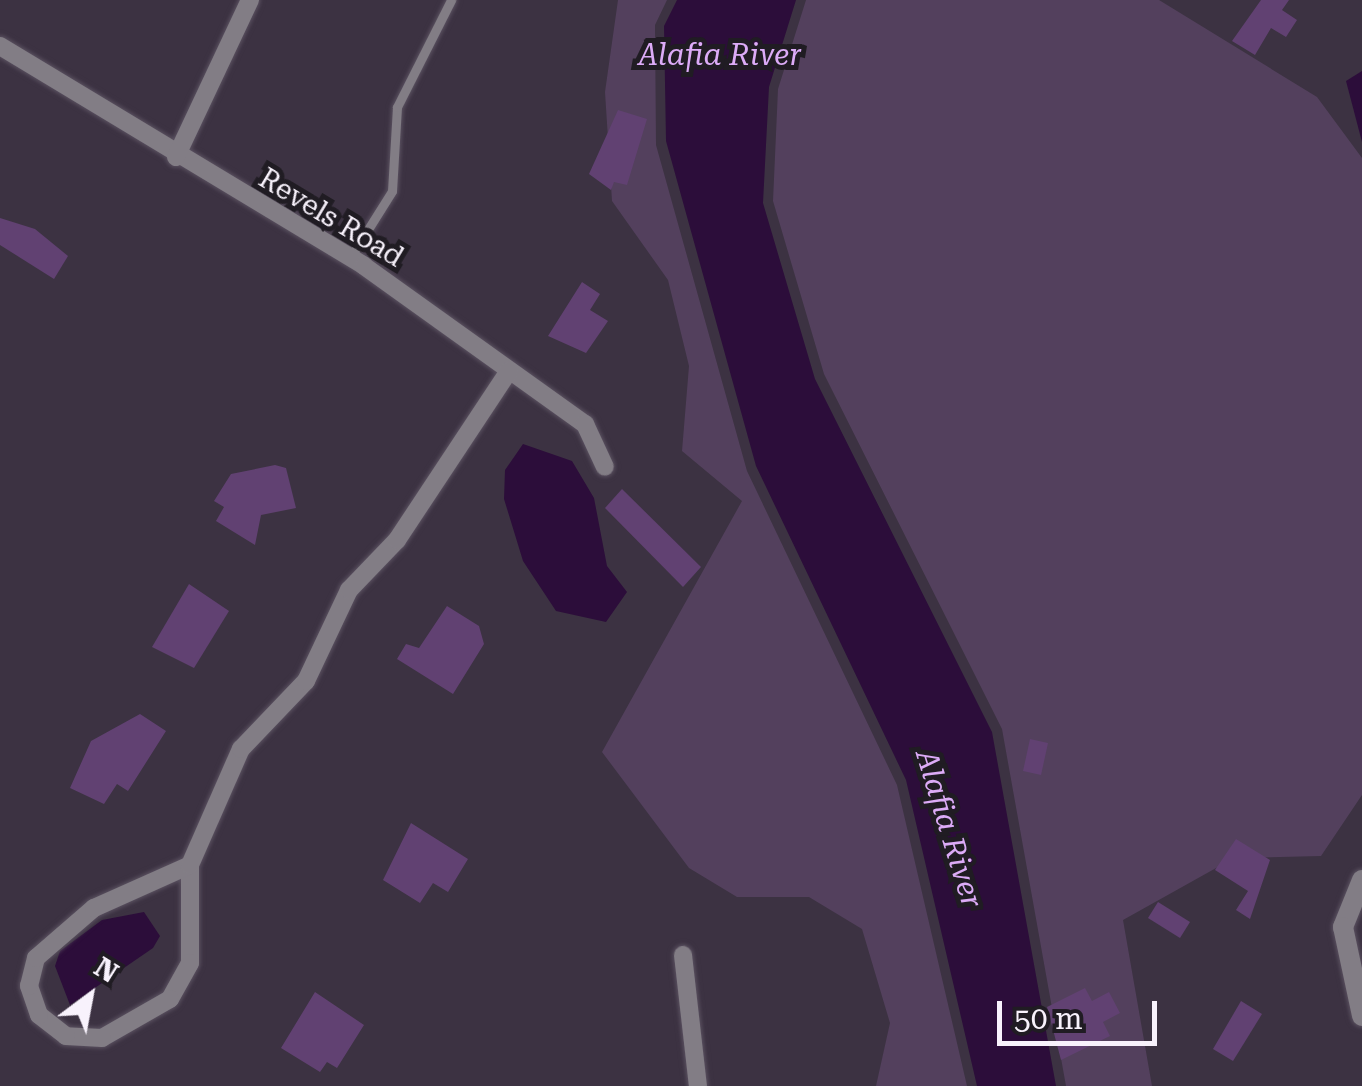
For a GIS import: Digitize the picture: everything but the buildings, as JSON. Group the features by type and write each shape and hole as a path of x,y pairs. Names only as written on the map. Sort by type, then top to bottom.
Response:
{"street":[{"path":"176,157 250,0"},
{"name":"Revels Road","path":"0,46 176,157 350,258 585,424 605,467"},
{"path":"190,866 56,933 29,986 39,1015 66,1036 102,1038 170,1000 190,963 190,866 241,749 306,681 349,590 397,540 509,371"},
{"path":"1362,880 1343,927 1362,1016"},
{"path":"684,954 698,1086"}],"lane":[{"path":"350,258 392,191 397,107 451,0"}],"shaded area":[{"path":"618,0 667,0 655,25 656,145 747,471 897,785 967,1086 876,1086 890,1023 862,929 809,897 737,897 689,868 602,752 742,501 682,451 689,366 668,280 612,201 605,92"},
{"path":"806,0 1159,0 1317,97 1362,158 1362,795 1321,856 1234,858 1123,920 1152,1086 1066,1086 1002,729 824,374 773,201 778,89"}],"water":[{"name":"Alafia River","path":"677,0 796,0 769,87 763,203 815,379 992,732 1056,1086 977,1086 906,780 756,466 666,141 664,26"},
{"path":"1362,71 1362,142 1346,81"},
{"path":"523,444 572,461 594,498 607,566 627,592 606,622 556,611 523,561 504,499 505,470"},
{"path":"144,912 160,936 153,948 70,1005 55,966 60,951 102,920"}]}
